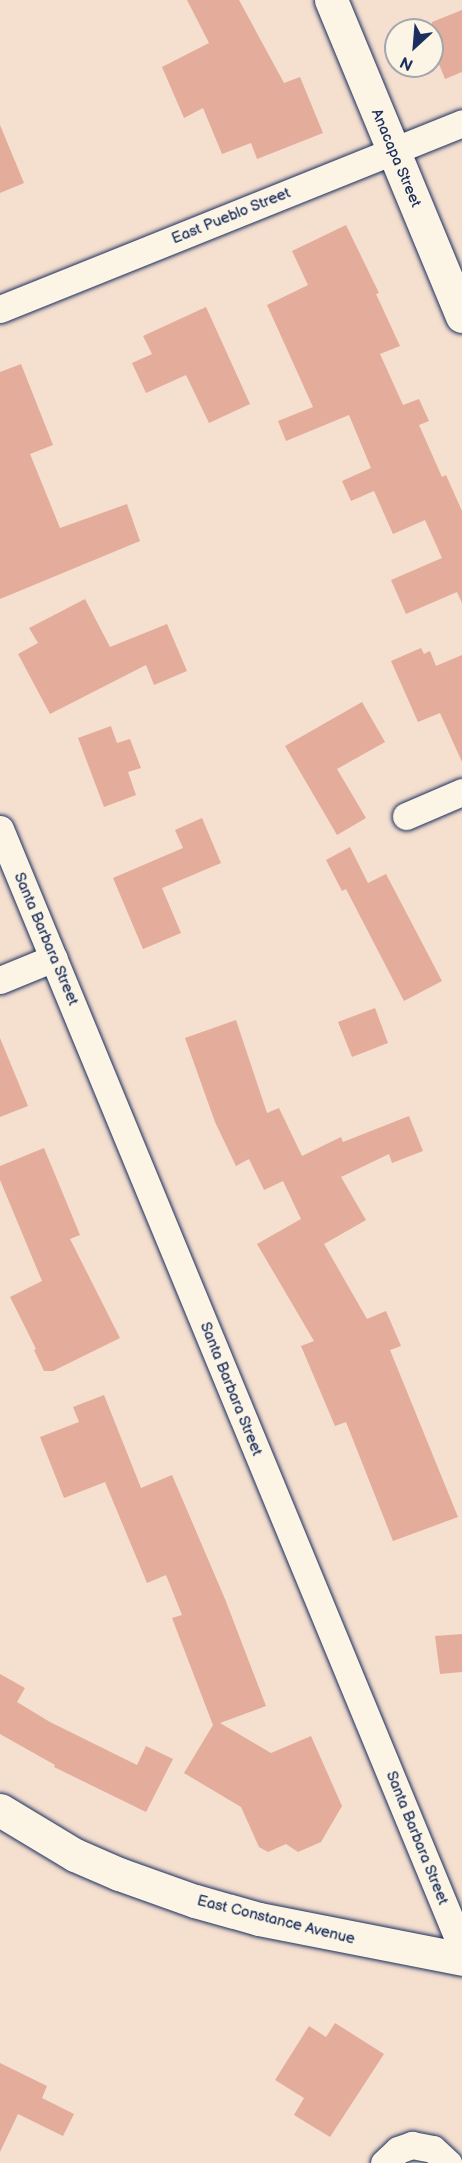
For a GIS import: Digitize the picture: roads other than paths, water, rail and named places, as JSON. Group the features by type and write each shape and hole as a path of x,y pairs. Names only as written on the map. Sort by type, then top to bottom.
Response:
{"street":[{"name":"Anacapa Street","path":"331,0 462,316"},
{"name":"East Pueblo Street","path":"0,309 462,123"},
{"path":"406,816 462,792"},
{"name":"Santa Barbara Street","path":"0,829 462,1948"},
{"path":"0,980 54,958"},
{"name":"East Constance Avenue","path":"0,1810 75,1855 119,1874 195,1901 294,1927 462,1959"},
{"path":"384,2163 398,2150 412,2145 433,2149 448,2163"}]}
